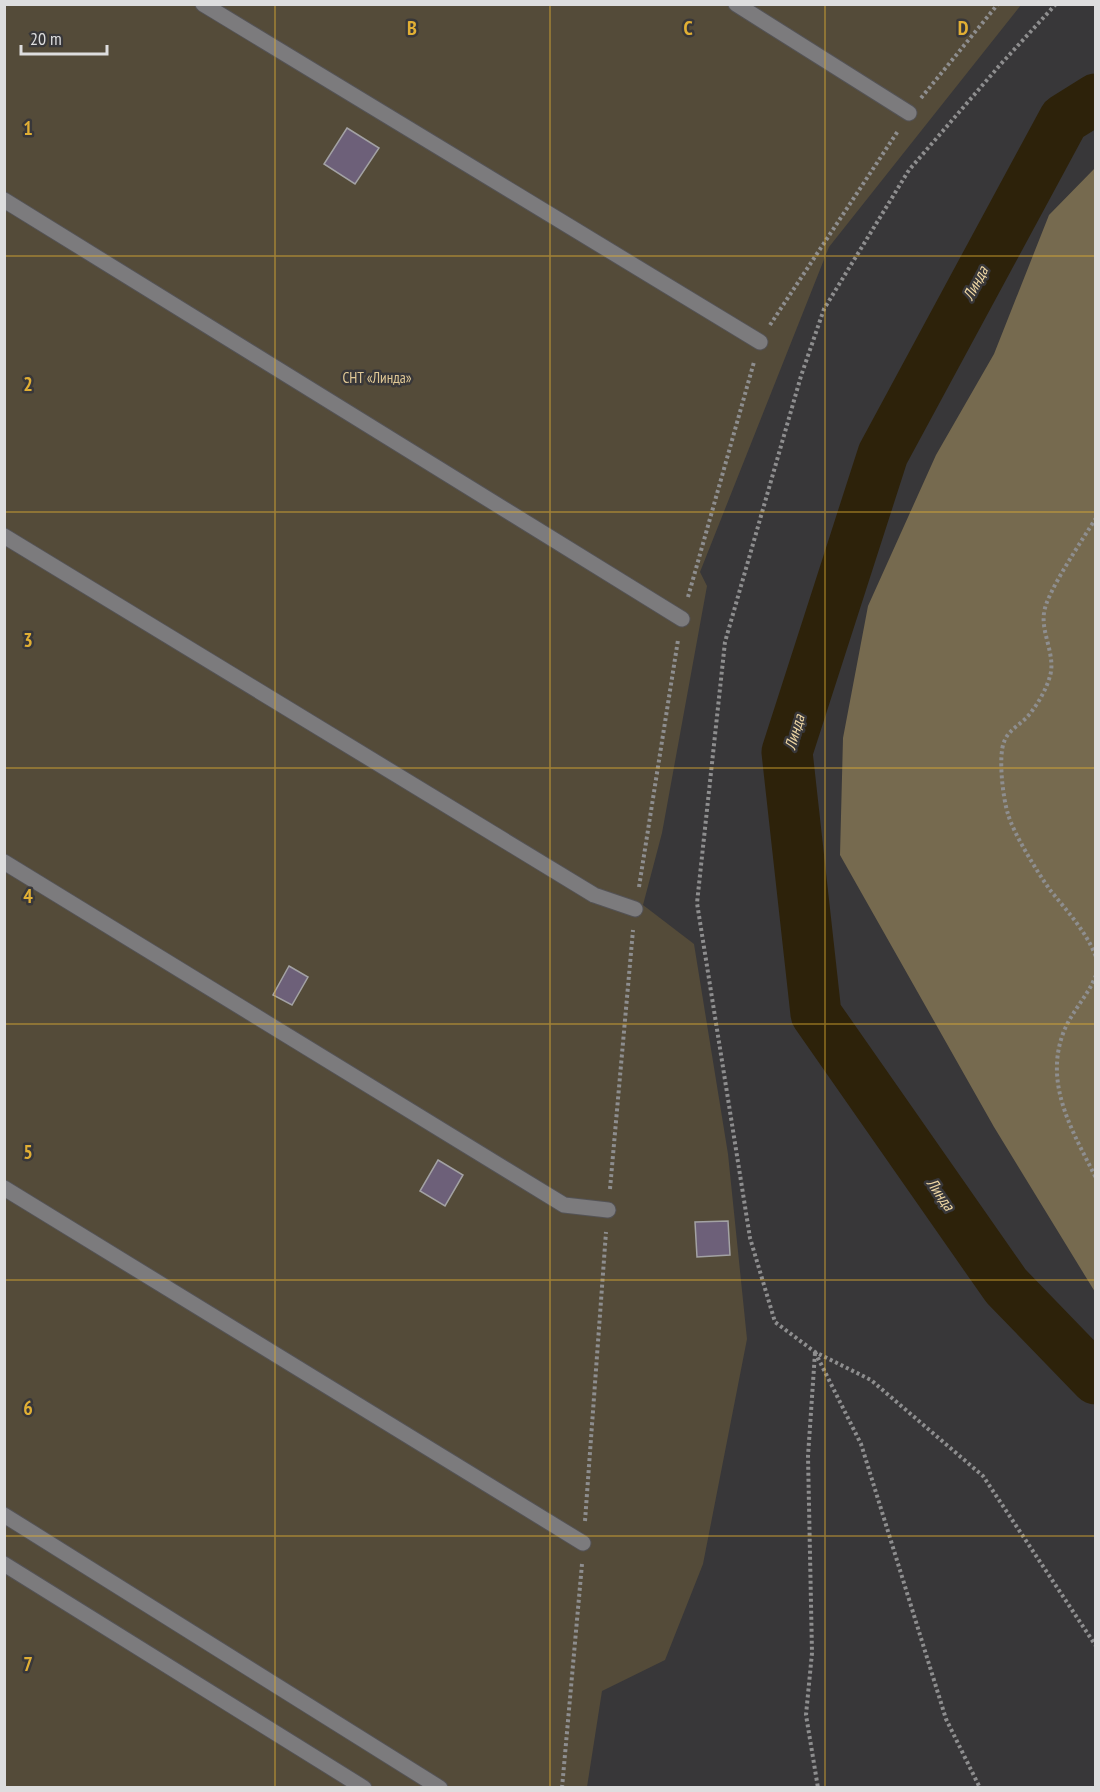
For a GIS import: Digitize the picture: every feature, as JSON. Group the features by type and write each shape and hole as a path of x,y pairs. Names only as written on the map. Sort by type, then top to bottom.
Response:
{"lane":[{"path":"202,4 760,342"},
{"path":"736,4 909,113"},
{"path":"4,200 682,619"},
{"path":"4,536 594,895 635,909"},
{"path":"4,862 564,1205 608,1210"},
{"path":"4,1188 584,1543"},
{"path":"4,1515 440,1788"},
{"path":"4,1564 364,1788"}],"path":[{"path":"562,1788 584,1543 608,1210 635,909 682,619 760,342 909,113 998,4"},
{"path":"1056,4 909,170 824,309 801,376 725,642 697,903 750,1238 775,1322 815,1352 871,1380 983,1476 1095,1646"},
{"path":"1095,518 1060,579 1051,590 1043,615 1051,673 1044,693 1028,716 1012,729 1003,742 1002,753 1008,816 1048,887 1091,943 1095,957"},
{"path":"1095,975 1063,1033 1057,1057 1056,1083 1071,1131 1095,1178"},
{"path":"815,1352 808,1456 812,1653 806,1715 818,1788"},
{"path":"815,1352 861,1444 946,1719 980,1788"}],"green space":[{"name":"СНТ «Линда»","path":"5,5 1021,5 829,247 700,572 707,586 662,833 643,905 694,944 728,1154 747,1339 703,1564 665,1660 602,1691 587,1787 5,1788"}],"shaded area":[{"path":"1095,168 1095,1292 994,1127 840,855 843,738 868,606 936,455 994,354 1049,215"}],"building":[{"path":"347,128 379,148 355,184 324,164"},
{"path":"289,966 308,977 292,1005 273,995"},
{"path":"438,1160 463,1175 445,1206 420,1191"},
{"path":"728,1221 730,1255 697,1257 695,1222"}],"waterway":[{"name":"Линда","path":"1096,99 1064,119 883,454 787,752 816,1014 1006,1286 1096,1379"}]}
